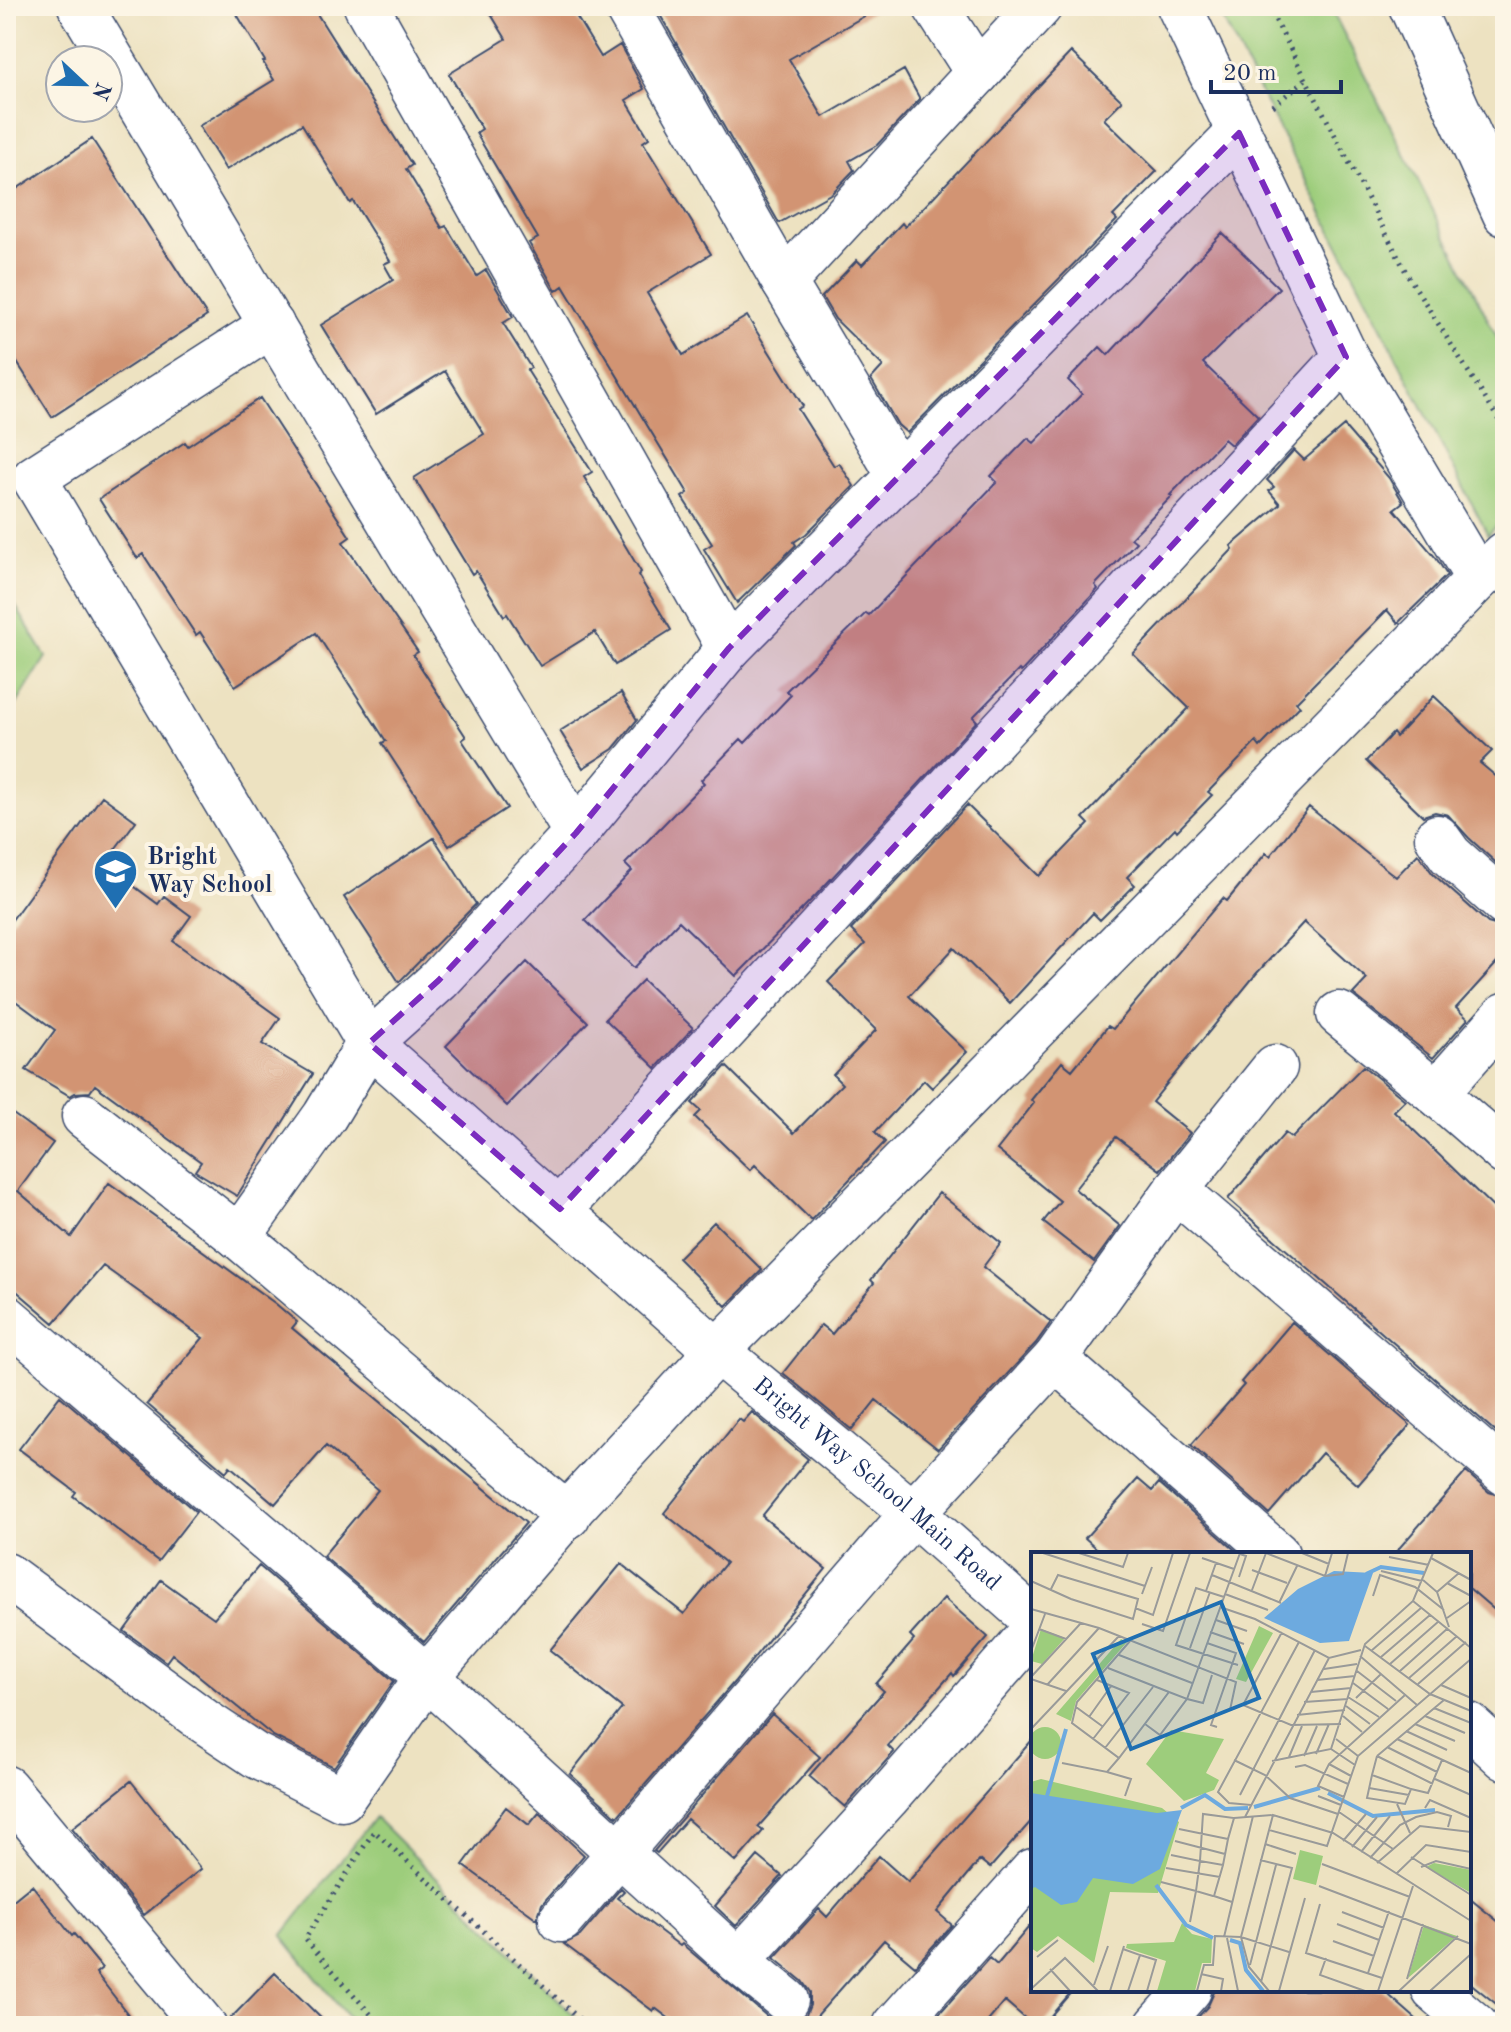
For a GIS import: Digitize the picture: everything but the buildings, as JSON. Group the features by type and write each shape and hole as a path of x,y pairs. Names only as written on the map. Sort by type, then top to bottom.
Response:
{"street":[{"path":"80,6 576,833"},
{"path":"366,6 729,648"},
{"path":"626,6 900,477"},
{"path":"935,6 978,73"},
{"path":"784,282 1040,6"},
{"path":"6,1575 255,1755 342,1799 427,1677 717,1351 1491,567 1346,357 1179,6"},
{"path":"1411,6 1505,214"},
{"path":"239,1237 325,1116 369,1043 439,980 576,833 729,648 1239,133"},
{"name":"Bright Way School Main Road","path":"272,325 34,478 369,1043 717,1351 913,1513 1031,1617"},
{"path":"560,1209 1346,357"},
{"path":"1437,837 1450,855 1505,904"},
{"path":"1339,1014 1505,1153"},
{"path":"1436,1093 1505,1015"},
{"path":"561,1920 913,1513 1055,1359 1176,1190 1275,1067"},
{"path":"84,1116 239,1237 568,1516"},
{"path":"1176,1190 1505,1473"},
{"path":"6,1317 427,1677 619,1854 786,2000"},
{"path":"1055,1359 1275,1552"},
{"path":"738,1961 887,1798 1031,1633"},
{"path":"1471,1727 1505,1758"},
{"path":"6,1788 204,2026"},
{"path":"895,2026 1031,1873"},
{"path":"1157,2026 1187,1992"}],"path":[{"path":"1268,6 1407,274 1505,430"},
{"path":"381,2026 305,1939 374,1831 587,2026"}],"highlighted area":[{"path":"1239,133 1346,357 560,1209 369,1043 439,980 576,833 729,648"}],"green space":[{"path":"1216,6 1330,6 1505,353 1505,517 1488,535"},
{"path":"6,590 46,657 6,721"},
{"path":"375,1817 585,2026 355,2026 282,1936"}],"place":[{"name":"Bright Way School","path":"116,911"}]}
